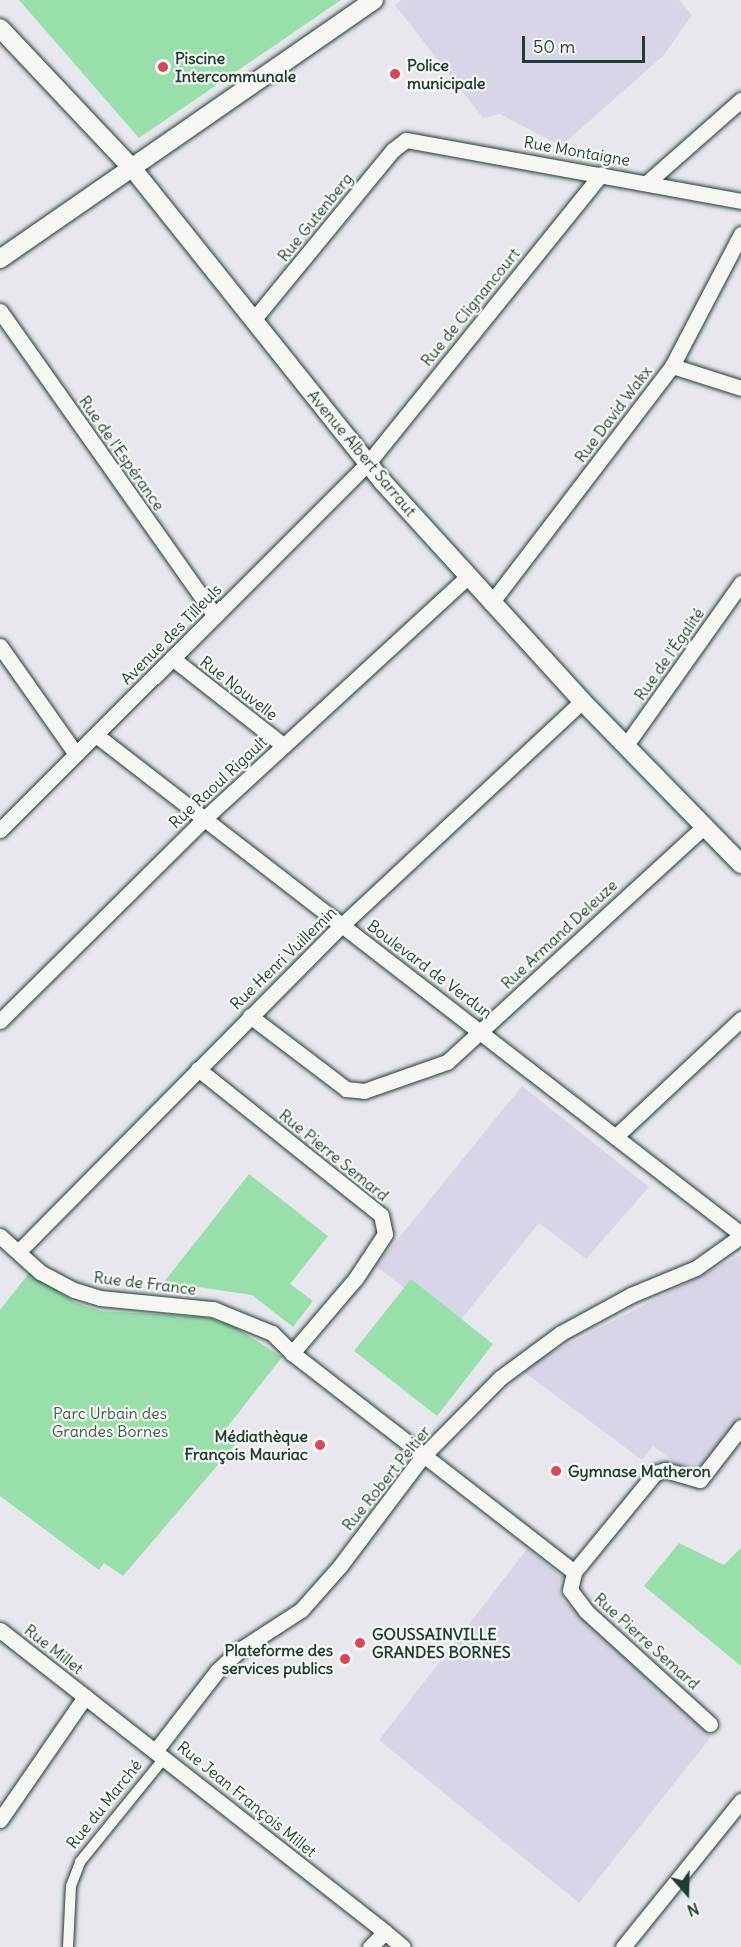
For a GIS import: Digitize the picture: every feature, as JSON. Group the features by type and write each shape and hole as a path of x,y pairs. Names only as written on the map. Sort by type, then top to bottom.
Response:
{"street":[{"path":"0,259 134,169 374,0"},
{"name":"Avenue Albert Sarraut","path":"0,28 134,169 368,463 491,603 582,701 739,858"},
{"path":"649,182 741,100"},
{"name":"Rue Montaigne","path":"406,140 649,182 741,201"},
{"name":"Rue Gutenberg","path":"254,319 393,150 406,140"},
{"name":"Rue de Clignancourt","path":"368,463 601,174"},
{"name":"Rue David Wakx","path":"491,603 672,366 741,234"},
{"name":"Rue de l'Espérance","path":"0,311 215,616"},
{"path":"672,366 741,387"},
{"name":"Avenue des Tilleuls","path":"0,830 368,463"},
{"name":"Rue Raoul Rigault","path":"0,1021 204,819 468,576"},
{"name":"Rue de l'Égalité","path":"626,746 741,583"},
{"path":"0,646 76,754"},
{"name":"Rue Nouvelle","path":"172,658 283,745"},
{"name":"Rue Henri Vuillemin","path":"19,1251 342,925 582,701"},
{"name":"Boulevard de Verdun","path":"96,735 481,1031 741,1235"},
{"name":"Rue Armand Deleuze","path":"250,1016 346,1089 364,1091 447,1062 705,826"},
{"path":"615,1137 741,1019"},
{"name":"Rue Pierre Semard","path":"198,1069 381,1215 386,1234 356,1278 292,1353"},
{"name":"Rue Robert Peltier","path":"160,1753 217,1671 241,1649 301,1610 423,1456 500,1378 561,1333 631,1295 696,1268 741,1235"},
{"name":"Rue de France","path":"0,1236 40,1272 74,1290 100,1298 213,1309 272,1333 292,1353"},
{"path":"292,1353 574,1572 655,1473 665,1470 700,1480 741,1426"},
{"name":"Rue Pierre Semard","path":"574,1572 570,1590 576,1601 710,1724"},
{"name":"Rue Millet","path":"0,1630 85,1697"},
{"path":"0,1820 85,1697"},
{"name":"Rue Jean François Millet","path":"85,1697 160,1753 403,1947"},
{"name":"Rue du Marché","path":"68,1947 71,1886 80,1862 160,1753"},
{"path":"623,1947 741,1801"},
{"path":"370,1947 385,1932"}],"shaded area":[{"path":"401,0 679,0 692,15 663,56 561,146 500,114 483,118 395,5"},
{"path":"522,1086 649,1187 586,1259 539,1223 455,1327 376,1266"},
{"path":"741,1255 741,1415 694,1477 653,1446 642,1460 520,1369"},
{"path":"527,1549 563,1577 558,1586 562,1599 711,1737 579,1903 379,1740"}],"green space":[{"name":"Piscine Intercommunale","path":"19,0 341,0 139,138"},
{"path":"249,1174 328,1236 290,1284 313,1301 293,1327 252,1295 164,1282"},
{"name":"Parc Urbain des Grandes Bornes","path":"29,1273 74,1302 101,1311 204,1317 230,1324 282,1357 225,1430 239,1440 123,1576 104,1563 99,1570 0,1496 0,1310"},
{"path":"411,1279 493,1344 437,1416 354,1351"},
{"path":"679,1543 724,1565 741,1548 741,1666 644,1586"}],"place":[{"name":"Piscine Intercommunale","path":"163,67"},
{"name":"Police municipale","path":"395,74"},
{"name":"Médiathèque François Mauriac","path":"320,1445"},
{"name":"Gymnase Matheron","path":"556,1471"},
{"name":"GOUSSAINVILLE GRANDES BORNES","path":"360,1643"},
{"name":"Plateforme des services publics","path":"345,1659"}]}
